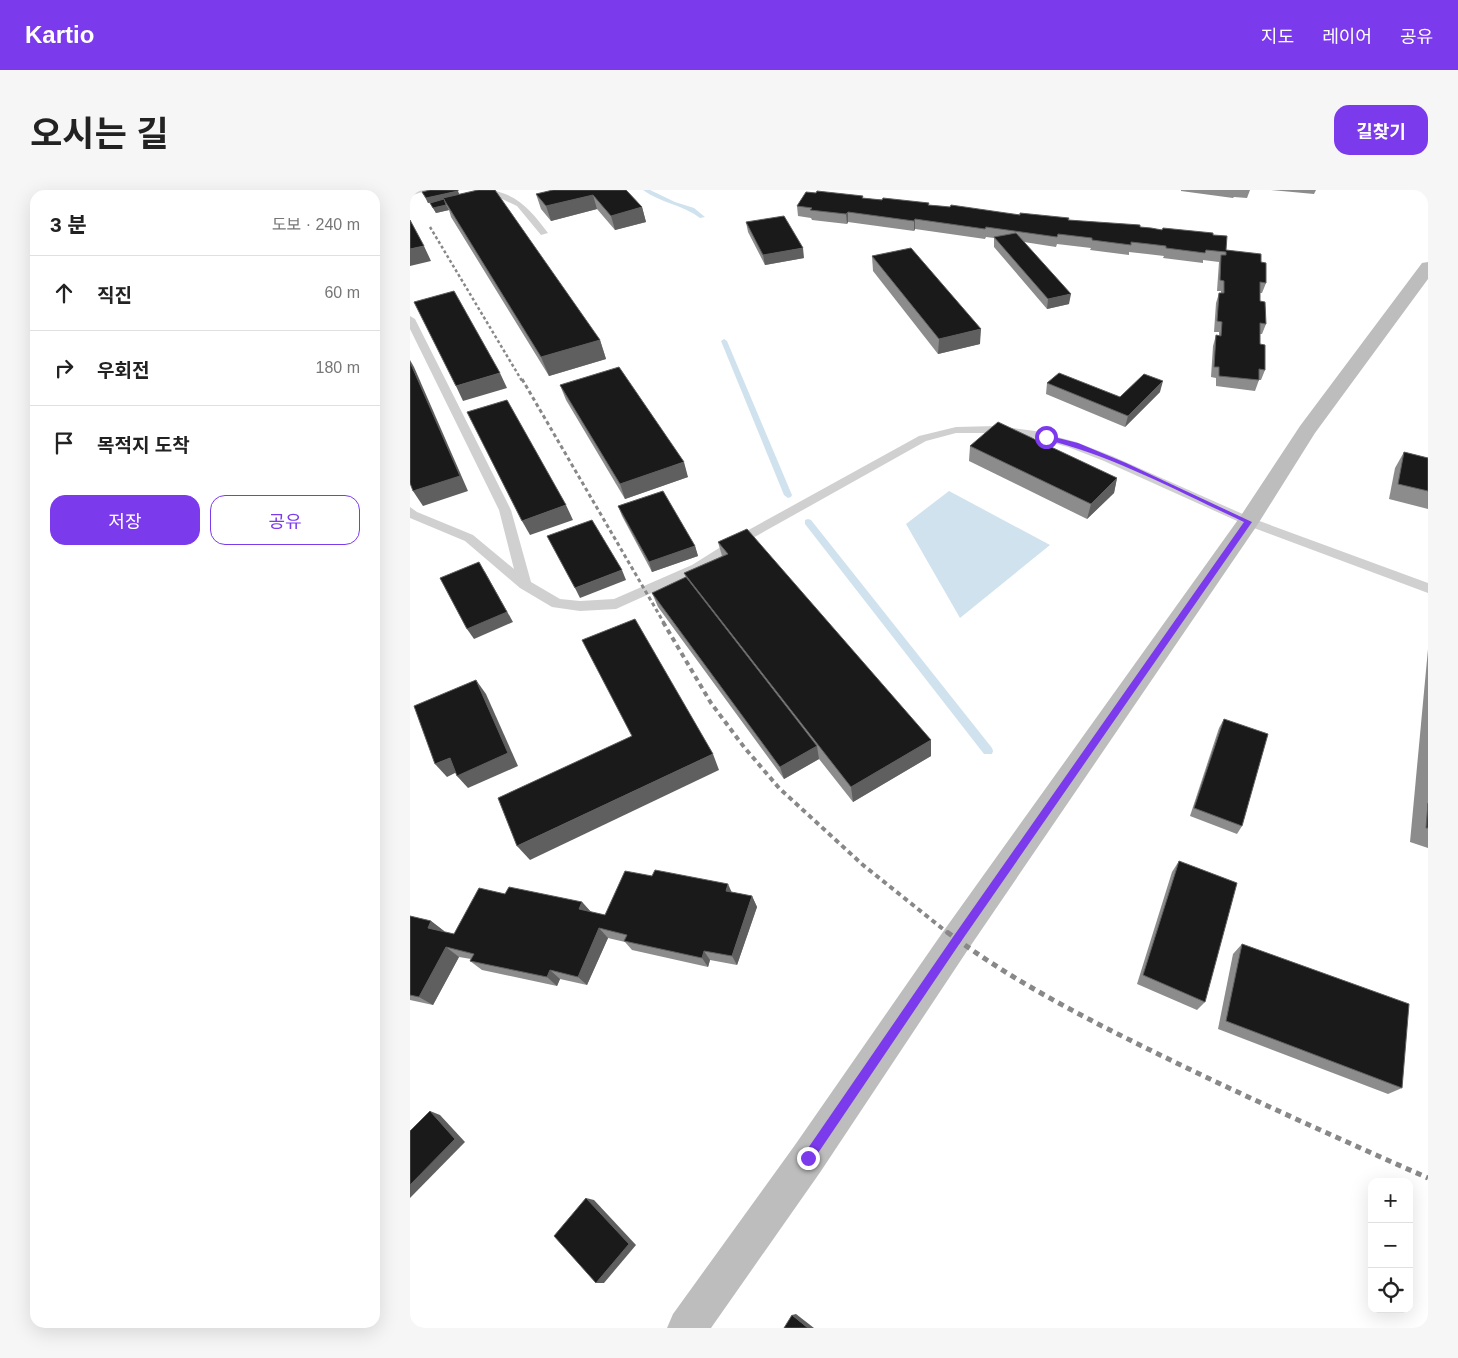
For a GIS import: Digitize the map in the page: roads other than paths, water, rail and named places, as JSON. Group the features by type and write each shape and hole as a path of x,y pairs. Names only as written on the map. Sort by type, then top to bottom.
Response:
{"street":[{"path":"687,1328 808,1158 956,940 1248,522 1307,430 1388,319 1426,273"}],"lane":[{"path":"410,194 424,190"},
{"path":"487,190 520,204 544,233"},
{"path":"410,319 505,510 525,585"},
{"path":"410,511 442,528 469,538 525,585 557,604 580,606 616,604 696,568 747,536 923,438 956,430 1018,432 1075,444 1124,464 1248,522 1389,570 1428,588"}],"water":[{"path":"949,491 1050,545 960,618 906,524"}],"waterway":[{"path":"646,190 673,203 692,209 702,217"},
{"path":"724,341 788,495"},
{"path":"808,522 988,751"}],"railway":[{"path":"430,227 522,381"},
{"path":"522,379 664,623"},
{"path":"663,622 711,703 744,747 779,788 863,865 948,933"},
{"path":"947,932 994,965 1094,1022 1251,1098 1428,1178"}]}
